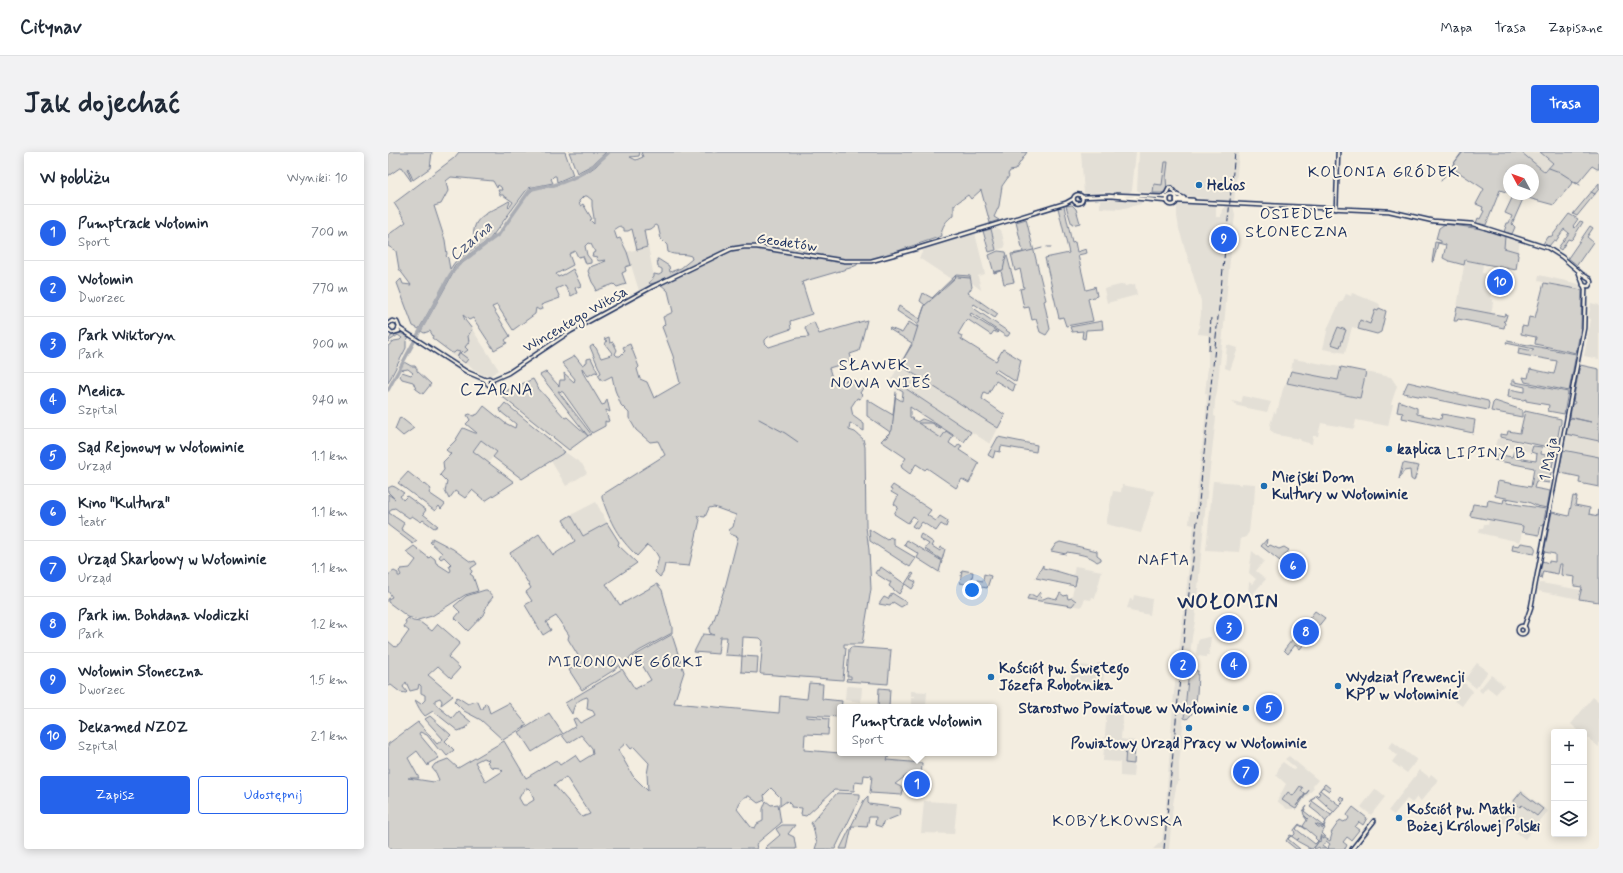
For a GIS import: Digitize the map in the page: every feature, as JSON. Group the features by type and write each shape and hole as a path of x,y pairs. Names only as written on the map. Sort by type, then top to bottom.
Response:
{"main road":[{"path":"1336,210 1338,152"},
{"path":"1162,196 1166,194 1170,188 1177,195 1201,202"},
{"path":"1082,198 1079,204 1074,201 1077,195 1082,198 1134,195 1162,196 1171,204 1176,200 1188,199"},
{"path":"1109,196 1167,199 1172,195 1176,200 1201,202 1336,210 1389,211 1433,220 1466,223 1483,226 1548,248 1562,257 1578,270 1586,278 1589,278 1591,281 1588,286 1583,285 1578,270"},
{"name":"Geodetów","path":"670,278 723,252 744,247 757,247 845,261 858,262 880,259 1074,201"},
{"name":"Wincentego Witosa","path":"492,380 508,372 562,336 670,278"},
{"path":"1582,280 1586,278"},
{"name":"1 Maja","path":"1524,627 1531,608 1579,356 1584,324 1585,294 1583,285"},
{"name":"1 Maja","path":"1585,294 1588,286"},
{"path":"388,323 396,321 399,324 399,328 405,333 474,376 486,380 489,378 492,380 492,383 489,385 486,380"},
{"path":"388,335 391,332 397,331 405,333"},
{"path":"1352,849 1374,821"}],"shaded area":[{"path":"391,152 432,152 430,168 413,180 408,168 411,181 401,167 388,176 388,154"},
{"path":"459,152 565,152 573,175 557,182 556,176 554,176 551,179 553,183 528,188 490,239 455,265 419,329 413,326 397,283 401,279 403,284 411,285 399,269 396,251 388,246 388,235 406,222 394,203 454,158","holes":["451,177 493,181 497,188 498,185 501,187 502,190 498,190 500,195 503,195 513,202 509,208 509,201 481,217 474,228 475,247 455,262 450,269 448,258 446,256 445,240 434,206 441,204 448,191 446,181"]},
{"path":"569,152 606,152 592,165 577,173"},
{"path":"610,152 640,152 639,156 630,157 636,160 643,157 641,152 1027,152 1015,170 1010,171 1008,174 1009,176 1002,186 999,206 994,217 999,220 990,223 981,190 971,199 968,195 954,205 954,215 945,224 942,230 942,236 903,249 880,259 858,262 857,265 850,268 802,282 812,314 790,321 791,329 768,337 765,340 765,343 769,347 797,338 809,337 805,328 814,322 819,334 867,320 859,351 850,354 852,361 829,368 834,384 852,379 854,384 864,381 863,388 860,393 862,395 860,399 857,398 851,407 853,416 864,424 864,431 850,423 849,430 855,432 863,439 865,447 866,527 871,589 862,644 844,644 844,647 846,648 843,680 761,674 763,641 760,638 743,637 742,656 725,655 727,637 720,637 718,654 694,652 703,634 714,635 710,633 709,629 713,623 726,584 738,537 730,534 729,530 733,527 736,515 714,507 709,508 705,517 697,516 700,520 689,566 665,564 663,573 660,577 655,572 659,558 655,551 647,545 637,556 624,542 608,515 602,495 665,455 658,441 650,442 636,430 629,418 629,413 621,405 615,390 612,376 602,381 598,375 601,373 590,347 593,345 596,348 601,358 611,355 612,353 605,344 607,341 604,339 609,337 610,343 613,342 617,350 615,354 617,356 620,356 625,351 623,347 630,344 639,367 637,369 640,379 647,382 654,398 680,383 673,356 662,327 665,324 663,317 673,312 668,291 658,282 649,283 654,277 654,274 659,275 662,273 662,269 658,267 657,259 669,266 670,272 681,268 692,259 691,256 668,252 667,245 661,239 658,226 656,225 651,229 644,230 647,247 637,250 632,229 624,231 624,228 620,226 614,230 617,239 620,238 627,252 631,265 625,267 626,271 622,273 626,284 617,287 614,284 595,291 596,288 588,271 590,267 606,261 599,261 596,259 597,257 592,256 595,252 591,244 588,243 585,246 591,263 586,264 583,256 578,257 575,251 569,254 573,265 556,274 558,277 573,269 581,286 575,288 577,293 571,296 565,285 556,289 560,298 541,305 543,309 539,310 536,308 535,314 513,330 497,305 492,307 510,336 505,340 507,343 494,350 473,318 469,320 463,315 472,329 468,336 469,342 465,347 468,350 464,353 462,351 460,353 468,359 465,363 457,357 460,352 456,351 452,353 432,338 433,336 430,331 424,333 421,331 456,268 500,234 528,194 535,188 557,185 589,171","holes":["584,196 587,196 592,200 594,224 590,220 592,219 583,204 580,206 579,201"]},
{"path":"1081,152 1136,152 1132,190 1129,193 1103,192 1084,194"},
{"path":"1139,152 1239,152 1234,203 1181,195 1175,189 1166,190 1161,193 1140,192 1137,190"},
{"path":"1463,152 1521,152 1535,164 1503,164 1503,191 1500,190 1486,225 1476,223 1484,211 1482,210 1483,207 1476,204 1484,189 1451,167"},
{"path":"1521,152 1540,152 1553,163 1545,172 1539,167 1539,164 1535,164"},
{"path":"1540,152 1599,152 1599,169 1592,166 1577,184 1573,182 1554,205 1535,200 1539,200 1539,167 1545,172 1553,163"},
{"path":"1165,162 1168,162 1166,178 1167,190 1162,193 1153,193 1154,184 1162,185"},
{"path":"1599,183 1599,189 1577,216 1573,214"},
{"path":"1100,199 1141,200 1141,204 1120,209 1100,208"},
{"path":"1511,200 1523,200 1512,224 1515,227 1512,234 1504,232 1507,223 1509,223 1512,216 1505,213"},
{"path":"1177,204 1216,205 1216,217 1221,217 1224,205 1233,206 1235,215 1215,401 1214,416 1216,417 1179,764 1179,782 1177,782 1173,804 1169,849 1153,849 1162,841 1165,817 1174,693 1194,525 1189,524 1190,512 1195,512 1207,394 1205,393 1208,367 1208,335 1198,334 1201,301 1179,229"},
{"path":"1072,205 1076,209 1080,223 1072,225 1066,206"},
{"path":"1064,206 1072,243 1075,242 1077,252 1086,249 1087,253 1078,255 1086,290 1094,288 1095,286 1097,296 1088,299 1093,321 1066,326 1063,317 1059,318 1045,258 1069,253 1058,208"},
{"path":"1569,214 1578,219 1573,226 1575,228 1580,221 1583,222 1573,238 1571,240 1568,239 1561,250 1558,248 1569,233 1564,229 1556,241 1554,240 1549,246 1543,244 1547,237 1552,236"},
{"path":"1026,219 1046,300 1044,301 1050,329 1046,335 1040,332 1036,319 1032,320 1029,307 1024,308 1020,289 1024,288 1020,269 1015,271 1011,254 1023,252 1016,222"},
{"path":"1445,224 1482,229 1505,236 1504,248 1518,252 1516,270 1465,260 1464,265 1449,261 1443,258 1446,245 1438,243 1432,262 1435,242 1441,243 1441,241 1436,239 1439,228"},
{"path":"1590,226 1593,228 1587,237 1593,242 1577,265 1568,258"},
{"path":"998,228 1002,233 1005,246 1004,248 996,250 991,230"},
{"path":"991,229 996,250 989,252 983,231"},
{"path":"975,233 985,274 978,276 981,290 972,283 970,276 956,275 951,279 919,258 924,249"},
{"path":"1505,236 1520,241 1518,252 1503,248"},
{"path":"648,246 654,277 651,284 658,281 661,283 640,294 627,252"},
{"path":"998,251 1006,252 1014,282 1004,284 1001,271 994,273 989,255"},
{"path":"1465,260 1483,264 1482,273 1512,279 1510,289 1494,286 1491,299 1493,299 1493,303 1491,314 1457,307"},
{"path":"956,275 970,276 972,287 968,293 998,314 995,318 974,304 972,307 1010,333 1006,336 971,313 970,315 998,332 997,333 994,331 991,335 967,319 958,334 962,336 961,339 996,361 1003,349 1021,360 1016,382 996,369 994,371 1015,385 1013,391 996,381 988,394 984,392 982,399 1005,415 998,428 900,365 912,343 889,329 890,328 902,333 909,322 917,327 917,324 897,311 899,306 920,319 925,305 920,301 923,293 932,298"},
{"path":"1539,275 1579,284 1582,290 1538,281"},
{"path":"1544,283 1582,290 1581,327 1576,353 1535,344 1536,337 1521,334 1522,326 1527,327 1529,317 1535,318"},
{"path":"1124,284 1125,286 1135,284 1137,295 1107,303 1104,289"},
{"path":"1352,293 1378,303 1380,305 1379,308 1386,311 1381,332 1377,334 1352,327 1345,353 1323,349 1328,327 1340,302 1342,302 1346,294 1351,296"},
{"path":"1591,303 1599,305 1599,359 1584,356 1591,319 1588,318"},
{"path":"1457,307 1504,316 1505,314 1507,315 1505,321 1503,321 1505,323 1504,328 1458,319 1457,321 1454,321"},
{"path":"1379,308 1386,311 1381,332 1377,334 1358,329 1360,320 1370,324 1375,310 1378,311"},
{"path":"1102,321 1103,329 1086,330 1085,339 1082,338 1083,331 1072,332 1070,327"},
{"path":"1338,327 1346,330 1340,347 1331,344"},
{"path":"472,329 499,370 491,375 483,375 450,354"},
{"path":"400,333 409,337 406,341 406,348 388,383 388,346 394,341 402,338 398,335 388,342 391,336"},
{"path":"1507,341 1576,354 1569,391 1525,382 1523,377 1528,378 1530,369 1554,374 1557,361 1518,354 1519,348 1533,351 1534,349 1506,343"},
{"path":"1227,345 1238,348 1230,370 1225,368"},
{"path":"575,356 582,365 587,362 587,359 591,358 598,373 595,372 588,376 582,368 583,373 602,405 605,404 607,399 610,412 606,410 609,421 605,421 605,426 592,433 563,392 558,391 591,434 588,436 540,375 546,372 559,386 560,380 565,380 564,373 574,382 575,379 562,363"},
{"path":"1293,359 1341,367 1338,380 1291,371"},
{"path":"404,362 411,366 415,366 417,371 431,384 423,394 416,389 413,382 402,379 400,376 402,372 411,375 413,373 408,369 402,370 400,368"},
{"path":"900,365 998,428 990,444 891,379"},
{"path":"1580,365 1599,369 1599,441 1566,434 1569,419 1572,418 1591,422 1570,417 1572,404 1575,402 1573,401"},
{"path":"1341,367 1366,372 1360,398 1287,383 1291,371 1338,380"},
{"path":"1366,372 1391,377 1397,386 1391,404 1393,404 1388,426 1356,420 1354,429 1321,423 1318,436 1313,436 1312,444 1301,441 1300,439 1277,435 1270,430 1274,412 1276,413 1286,383 1360,398"},
{"path":"533,379 538,388 565,418 567,417 588,436 569,450 499,394"},
{"path":"1512,380 1515,380 1515,382 1568,392 1564,414 1548,411 1549,405 1526,401 1526,399 1523,400 1508,397 1509,389 1525,392 1525,387 1512,384"},
{"path":"1408,382 1488,401 1488,410 1403,393"},
{"path":"899,384 971,432 964,442 910,407 910,417 917,422 922,419 932,423 918,423 941,438 946,431 953,436 949,443 956,448 959,444 962,446 959,450 979,463 969,483 962,479 956,488 927,468 925,470 916,464 910,474 902,468 901,465 906,458 881,441 890,432 867,416 867,399 893,415 895,397 902,401 903,392 898,389"},
{"path":"1243,396 1271,402 1267,412 1238,406 1232,401 1241,403"},
{"path":"1399,401 1417,408 1417,414 1441,419 1442,414 1475,420 1473,433 1402,418 1403,413 1397,412"},
{"path":"1495,401 1522,410 1522,417 1491,411"},
{"path":"505,403 565,452 522,479 493,457 497,452 481,440 473,451 514,482 485,501 472,490 465,498 455,491 449,499 445,491 447,482 440,475 444,470 443,462 451,454 446,450 455,441 463,428 477,433 466,424 470,420 467,415 470,414 473,416 478,414 484,406 505,423 515,428 516,424 501,412 500,409"},
{"path":"1525,411 1561,419 1557,441 1559,442 1558,449 1500,437 1500,434 1507,435 1508,431 1520,433"},
{"path":"400,417 414,428 403,436 395,429"},
{"path":"917,422 933,423 946,432 941,438"},
{"path":"1566,434 1599,441 1599,457 1563,450"},
{"path":"998,437 1037,445 1036,452 1001,446 1000,452 995,451 993,458 988,455"},
{"path":"1500,438 1533,446 1532,450 1531,452 1495,445 1497,439"},
{"path":"481,440 497,452 488,463 473,451"},
{"path":"1533,446 1542,447 1541,454 1554,457 1549,483 1536,481 1534,488 1550,491 1547,508 1528,502 1495,496 1498,481 1531,487 1534,468 1494,460 1496,454 1512,457 1514,451 1517,451 1516,458 1536,461 1537,454 1531,452"},
{"path":"1563,450 1599,457 1599,487 1579,483 1580,477 1561,473 1559,471"},
{"path":"565,452 582,464 587,473 566,486 551,461"},
{"path":"1403,463 1419,466 1414,481 1411,479 1410,470 1404,471 1399,479"},
{"path":"408,472 431,489 429,493 445,504 441,509 439,506 435,511 398,483"},
{"path":"1213,481 1238,483 1241,485 1241,483 1255,484 1254,505 1252,505 1249,532 1245,538 1241,538 1239,552 1206,550"},
{"path":"893,485 931,510 927,515 936,521 940,516 948,521 946,527 941,524 936,531 922,522 917,529 912,526 917,519 913,516 908,523 894,514 898,507 894,504 898,496 891,492 892,490 890,489"},
{"path":"1122,485 1154,491 1141,533 1106,524 1113,491 1121,492"},
{"path":"392,486 404,493 400,496 403,500 407,496 426,510 423,514 438,526 434,528 423,520 421,522 412,516 409,518 395,508 391,509 389,513 404,523 401,529 417,541 413,544 388,525 388,494 395,499 388,492 388,488"},
{"path":"1573,496 1577,497 1575,505 1590,508 1589,514 1598,516 1599,509 1599,602 1579,599 1582,587 1574,586 1575,577 1561,575 1562,564 1560,564 1558,574 1543,571 1541,579 1539,577 1542,561 1549,563 1549,561 1555,562 1555,554 1544,552 1552,512 1569,516"},
{"path":"1504,499 1508,500 1507,503 1546,509 1543,526 1541,525 1539,535 1522,532 1523,526 1470,516 1473,504 1487,506 1488,500 1503,503"},
{"path":"596,502 607,523 583,536 571,515"},
{"path":"571,515 583,536 607,523 619,542 618,545 637,563 606,584 620,605 657,584 662,590 672,627 672,633 639,651 614,670 582,690 569,670 582,662 568,639 569,635 556,616 546,622 551,630 543,635 525,605 532,601 526,592 531,588 510,553 539,534 553,555 575,541 563,520"},
{"path":"1489,520 1523,526 1520,542 1479,533 1480,528 1483,529 1484,524 1488,525"},
{"path":"869,529 887,540 890,537 894,539 894,545 916,558 910,567 870,541"},
{"path":"921,534 934,543 932,546 940,551 941,547 945,549 942,560 925,549 929,544 919,538"},
{"path":"432,538 453,549 471,562 475,561 477,564 471,568 472,572 470,574 473,576 478,591 465,595 432,616 418,620 408,617 388,602 388,599 392,597 388,591 388,575 394,571 398,573 398,576 400,576 399,571 401,569 410,568 416,560 406,552 414,546 429,558 431,556 435,559 436,563 450,572 451,570 449,566 451,564 444,557 441,559 439,557 442,553 430,542 432,541"},
{"path":"1267,539 1266,545 1268,547 1270,545 1279,549 1284,547 1289,550 1280,561 1261,546"},
{"path":"907,540 942,561 939,572 917,558 919,554 904,545"},
{"path":"1060,542 1097,551 1097,555 1101,558 1101,560 1097,562 1083,555 1051,551 1056,544"},
{"path":"1521,543 1533,545 1535,547 1534,554 1512,550 1513,545 1519,546"},
{"path":"1252,551 1264,561 1256,571 1266,579 1250,597 1248,595 1249,582 1252,584 1256,579 1249,573"},
{"path":"1043,565 1043,568 1077,577 1075,586 1036,578"},
{"path":"1075,566 1102,571 1095,598 1092,597 1091,600 1085,599 1081,607 1070,605 1078,577 1073,576"},
{"path":"881,567 905,584 899,594 889,586 891,582 875,573 877,570 879,571"},
{"path":"962,570 973,572 972,579 983,581 984,574 991,576 987,588 960,583"},
{"path":"912,573 914,574 910,579 916,582 912,589 905,584"},
{"path":"1541,583 1581,590 1579,599 1538,591 1539,584"},
{"path":"487,590 493,597 488,603 483,615 468,631 455,618 460,612 454,606 466,596"},
{"path":"1040,592 1040,597 1043,599 1048,597 1057,599 1060,593 1064,596 1067,595 1068,599 1072,598 1076,601 1072,606 1027,599 1029,595 1036,597"},
{"path":"892,593 906,602 906,604 901,607 893,602 890,606 879,604 884,597 888,599"},
{"path":"1134,595 1152,599 1150,615 1130,611 1131,609 1127,608 1130,599 1133,600"},
{"path":"1315,611 1325,618 1300,649 1295,645 1288,654 1284,650"},
{"path":"408,618 413,621 420,622 432,631 438,624 460,643 448,657 460,668 451,678 438,666 428,675 453,696 441,705 442,701 440,698 435,700 435,704 452,718 458,711 471,722 466,728 458,731 433,711 425,716 415,700 421,704 425,700 425,695 421,693 421,686 419,684 418,689 410,691 406,682 403,687 407,692 406,693 400,692 391,685 388,686 388,641 395,647 399,645 409,631 404,627 406,623 405,621"},
{"path":"1222,621 1237,622 1236,634 1221,634 1220,625"},
{"path":"672,635 684,672 674,703 779,713 780,696 807,699 809,683 823,684 822,699 842,701 842,704 837,704 837,717 806,715 806,717 829,719 828,735 805,734 804,750 837,753 837,756 889,756 887,760 922,763 921,780 907,775 895,784 903,790 902,795 870,793 872,776 864,775 863,783 855,782 854,791 834,790 806,816 801,815 802,808 791,807 787,801 780,806 780,797 771,788 764,795 765,800 758,803 749,796 744,797 737,809 751,827 755,828 757,824 763,821 763,809 766,801 771,805 778,804 781,823 756,844 757,849 388,849 388,744 418,722 437,744 443,739 425,719 430,716 451,735 445,741 454,750 447,756 442,750 439,750 427,735 420,732 419,734 439,758 429,763 428,766 417,751 408,758 419,778 408,778 434,782 439,780 432,768 435,764 448,759 458,768 504,741 526,778 556,760 560,765 575,755 580,762 593,754 592,748 581,735 568,743 561,734 532,752 519,732 549,713 563,734 576,726 573,719 576,718 580,723 595,715 593,711 587,709 587,697 576,703 572,714 565,703 622,669 635,689 651,680 638,658 619,668 636,655","holes":["626,743 631,749 634,747 649,763 647,774 648,791 633,776 618,750","483,758 489,760 487,762 491,767 500,768 503,771 486,782 475,762","566,777 590,814 582,817 554,785","528,788 531,791 534,800 526,805 523,805 519,798 523,791"]},
{"path":"1211,637 1209,655 1206,655 1206,657 1198,656 1196,654 1198,641"},
{"path":"851,647 891,650 888,684 846,681 847,678 851,679 851,676 847,676 849,649"},
{"path":"742,656 758,657 757,673 741,672"},
{"path":"1097,663 1105,664 1103,683 1070,681 1072,664 1097,667"},
{"path":"1477,663 1485,669 1484,671 1485,670 1488,672 1476,688 1465,679"},
{"path":"1189,670 1198,671 1198,683 1194,710 1187,719 1184,718"},
{"path":"1491,675 1504,685 1496,694 1487,687 1482,693 1479,690"},
{"path":"1463,682 1473,691 1462,706 1451,698"},
{"path":"846,687 862,687 861,702 845,700"},
{"path":"879,688 890,689 889,704 878,704"},
{"path":"911,691 927,692 926,704 911,704 911,698 914,698 914,696 911,696"},
{"path":"457,697 468,704 476,701 478,702 481,709 483,709 485,703 487,704 490,713 509,703 527,725 503,740 481,720 464,711 454,701"},
{"path":"1593,697 1599,702 1599,747 1587,737 1587,729 1577,729 1571,724"},
{"path":"1107,708 1121,709 1121,714 1123,715 1121,739 1136,741 1133,777 1120,776 1120,762 1103,761"},
{"path":"1393,742 1417,760 1407,773 1392,762 1397,755 1388,748"},
{"path":"1126,745 1135,746 1134,764 1125,763"},
{"path":"1289,756 1318,780 1313,786 1314,788 1297,809 1287,809 1277,801 1286,784 1276,775 1280,765 1283,762 1294,770 1296,768 1285,759"},
{"path":"1420,770 1429,777 1431,774 1438,781 1421,801 1417,797 1412,803 1407,799 1394,815 1388,811"},
{"path":"1325,784 1331,789 1329,791 1323,787 1320,790 1339,805 1342,802 1339,799 1341,796 1345,800 1326,822 1310,807 1312,804 1310,802 1315,796 1312,801 1331,815 1334,812 1326,806 1327,804 1326,805 1316,796 1316,794 1318,796 1320,793 1318,792"},
{"path":"1300,786 1303,788 1301,791 1305,794 1296,806 1309,790 1296,809 1282,800 1288,792 1293,796"},
{"path":"1375,789 1385,797 1371,815 1361,807"},
{"path":"1521,790 1548,811 1525,839 1499,819"},
{"path":"1521,792 1543,809 1537,816 1522,805 1520,807 1513,802"},
{"path":"837,793 860,794 860,798 835,849 815,849 817,843 811,823"},
{"path":"868,796 869,804 899,808 901,809 900,815 883,822 882,827 875,825 876,817 869,817 867,827 852,826 847,849 840,849 864,800"},
{"path":"924,801 957,803 954,834 921,833"},
{"path":"1307,806 1304,811 1323,826 1325,823 1325,828 1322,833 1326,837 1322,837 1322,839 1325,838 1330,841 1331,833 1340,820 1344,822 1347,821 1349,818 1347,815 1353,807 1367,818 1363,825 1359,822 1355,827 1359,830 1351,840 1347,837 1343,842 1347,845 1345,849 1345,848 1344,849 1326,849 1320,849 1319,847 1315,849 1314,848 1316,844 1312,849 1308,849 1308,847 1297,841 1299,838 1297,840 1291,836 1288,839 1300,849 1296,849 1286,841 1290,835 1293,836 1295,834 1294,830 1299,824 1306,829 1299,825 1296,829 1315,844 1318,841 1315,838 1316,837 1303,826 1307,820 1304,816 1308,819 1304,815 1303,811","holes":["1315,824 1324,827 1322,829 1322,827 1318,827","1326,841 1330,844 1328,847 1329,848 1326,849 1322,846"]},
{"path":"782,825 795,825 788,834 794,837 796,849 766,849 767,846 780,835 776,829"}],"waterway":[{"name":"Czarna","path":"388,390 450,275 459,264 499,234 530,190 554,185 577,176 597,163 609,152"},
{"path":"1441,181 1462,152"},
{"path":"1549,168 1557,171"},
{"path":"1558,171 1569,178"},
{"path":"1570,179 1580,185"},
{"path":"1591,192 1595,194"},
{"path":"1035,250 1042,248"},
{"path":"1013,255 1033,250"},
{"path":"994,272 1003,270 1006,256"},
{"path":"941,291 956,277"},
{"path":"958,277 970,278"},
{"path":"932,299 940,292"},
{"path":"925,305 931,300"},
{"path":"921,316 924,307"},
{"path":"918,324 921,317"},
{"path":"913,342 918,326"},
{"path":"904,358 912,345"},
{"path":"901,365 904,360"},
{"path":"884,438 887,438 892,430 896,392"},
{"path":"759,419 798,442"}],"railway":[{"path":"1164,849 1184,635 1235,152"},
{"path":"1209,351 1211,317"}],"place":[{"name":"Helios","path":"1199,185"},
{"name":"Wołomin Słoneczna","path":"1224,239"},
{"name":"Dekamed NZOZ","path":"1500,282"},
{"name":"kaplica","path":"1389,449"},
{"name":"Miejski Dom Kultury w Wołominie","path":"1264,486"},
{"name":"Kino \"Kultura\"","path":"1293,566"},
{"name":"Park Wiktoryn","path":"1229,628"},
{"name":"Park im. Bohdana Wodiczki","path":"1306,632"},
{"name":"Wołomin","path":"1183,665"},
{"name":"Medica","path":"1234,665"},
{"name":"Kościół pw. Świętego Józefa Robotnika","path":"991,677"},
{"name":"Wydział Prewencji KPP w Wołominie","path":"1338,686"},
{"name":"Starostwo Powiatowe w Wołominie","path":"1246,708"},
{"name":"Sąd Rejonowy w Wołominie","path":"1269,708"},
{"name":"Powiatowy Urząd Pracy w Wołominie","path":"1189,728"},
{"name":"Urząd Skarbowy w Wołominie","path":"1246,772"},
{"name":"Pumptrack Wołomin","path":"917,784"},
{"name":"Kościół pw. Matki Bożej Królowej Polski","path":"1399,818"}],"district":[{"name":"KOLONIA GRÓDEK","path":"1384,171"},
{"name":"OSIEDLE SŁONECZNA","path":"1297,222"},
{"name":"SŁAWEK - NOWA WIEŚ","path":"881,373"},
{"name":"CZARNA","path":"497,389"},
{"name":"LIPINY B","path":"1486,452"},
{"name":"NAFTA","path":"1164,559"},
{"name":"WOŁOMIN","path":"1228,601"},
{"name":"MIRONOWE GÓRKI","path":"626,661"},
{"name":"KOBYŁKOWSKA","path":"1118,820"}]}
